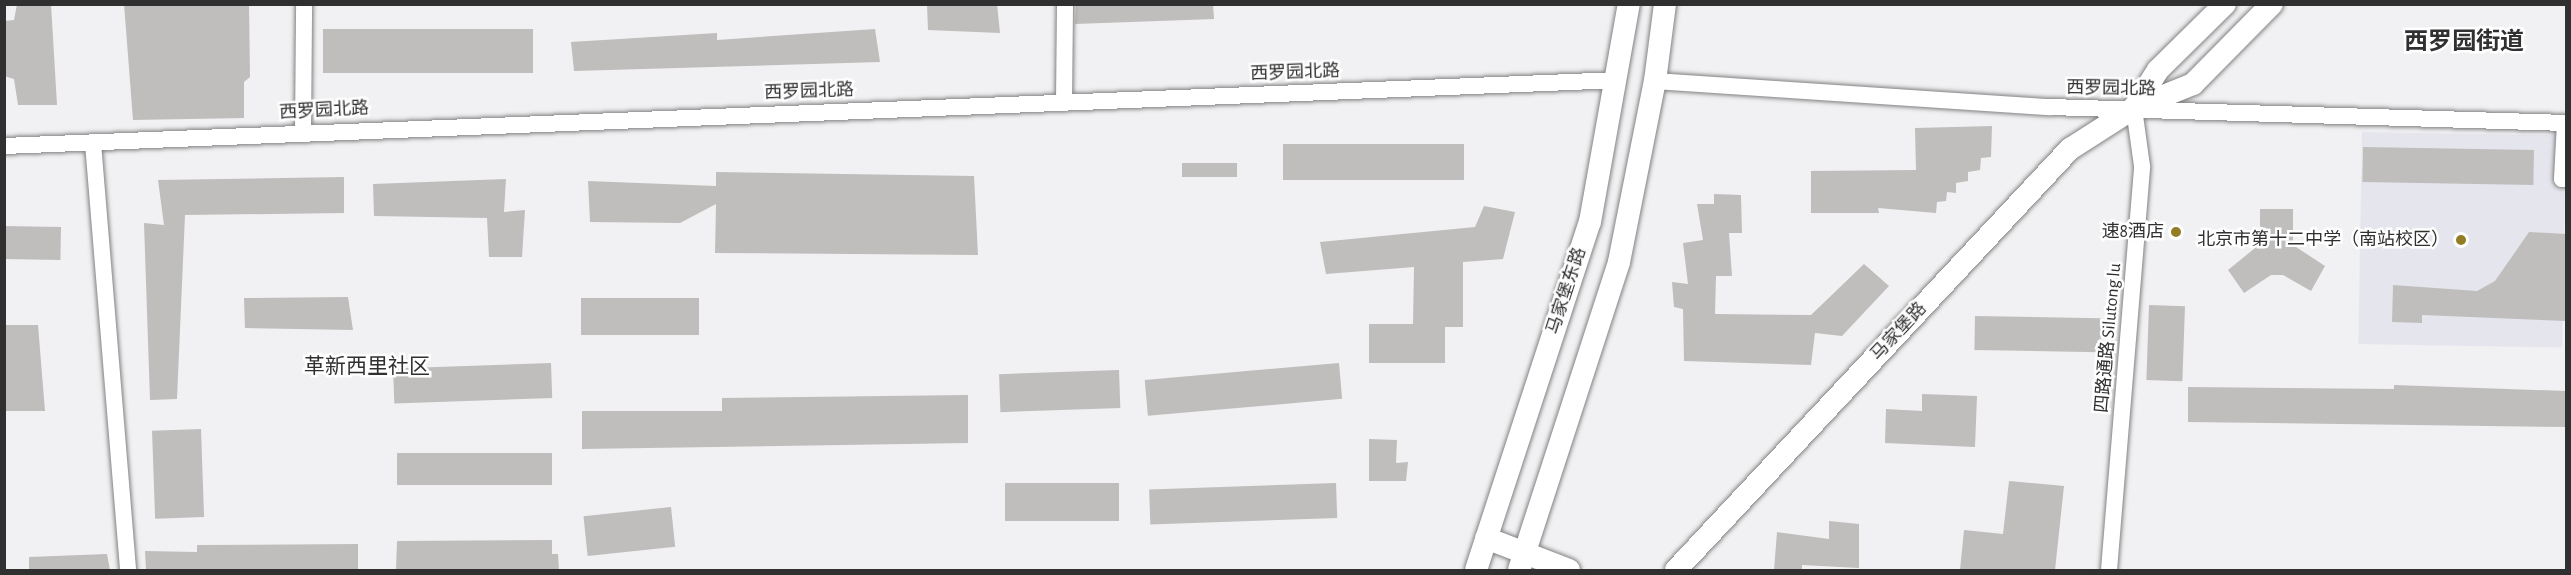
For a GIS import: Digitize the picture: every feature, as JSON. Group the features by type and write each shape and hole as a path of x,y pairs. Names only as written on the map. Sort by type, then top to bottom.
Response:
{"main road":[{"name":"马家堡东路","path":"1476,570 1590,222 1629,4"},
{"path":"1522,562 1619,262 1655,81 1665,4"},
{"name":"马家堡路","path":"2134,108 2158,70 2225,4"},
{"name":"马家堡路","path":"1676,570 2070,149 2134,108 2193,84 2272,4"},
{"path":"1486,538 1522,562 1569,570"}],"street":[{"path":"303,130 304,4"},
{"path":"1064,101 1065,4"},
{"name":"西罗园北路","path":"4,146 303,130 1616,80"},
{"name":"西罗园北路","path":"1655,81 2049,107 2566,123"},
{"name":"四路通路 Silutong lu","path":"2109,570 2142,166 2134,108"},
{"path":"2566,123 2562,179 2566,179"},
{"path":"93,143 128,570"}],"shaded area":[{"name":"北京市第十二中学（南站校区）","path":"2362,132 2566,136 2562,348 2358,344"}],"building":[{"path":"17,4 51,4 57,105 18,105 14,79 4,76 4,21 14,20"},
{"path":"124,4 249,4 250,77 244,82 244,118 133,120"},
{"path":"927,4 997,4 1000,33 928,30"},
{"path":"1076,4 1213,4 1214,19 1075,24"},
{"path":"323,29 533,29 533,73 323,73"},
{"path":"875,29 880,62 574,71 571,42 717,33 717,40"},
{"path":"1992,126 1991,157 1981,158 1980,170 1968,172 1968,181 1956,183 1956,193 1947,192 1946,201 1937,202 1936,213 1878,208 1879,213 1811,213 1811,171 1916,170 1915,128"},
{"path":"1283,144 1464,144 1464,180 1283,180"},
{"path":"2363,147 2534,150 2533,185 2362,182"},
{"path":"1182,163 1237,163 1237,177 1182,177"},
{"path":"716,172 974,176 978,255 715,253 716,204 680,223 590,222 588,181 716,186"},
{"path":"344,177 344,213 185,215 177,399 150,400 144,223 164,225 158,180"},
{"path":"506,179 504,212 525,210 522,257 489,257 487,218 374,216 373,184"},
{"path":"1714,194 1741,195 1742,233 1729,233 1732,276 1716,276 1715,314 1811,315 1864,264 1889,286 1842,336 1815,333 1811,365 1684,361 1683,309 1674,307 1672,282 1688,284 1683,243 1703,240 1697,204 1714,204"},
{"path":"1484,206 1515,212 1503,259 1463,262 1463,327 1445,327 1445,363 1369,363 1369,324 1413,324 1414,267 1326,274 1320,242 1475,227"},
{"path":"2260,209 2293,209 2293,245 2325,266 2311,291 2283,275 2271,275 2244,293 2228,270 2260,244"},
{"path":"4,226 61,227 60,260 4,259"},
{"path":"2529,232 2566,234 2566,321 2422,315 2422,323 2392,322 2393,285 2477,291 2495,281"},
{"path":"348,297 353,330 245,328 244,298"},
{"path":"581,298 699,298 699,335 581,335"},
{"path":"2149,305 2185,306 2182,381 2146,380"},
{"path":"1975,316 2101,318 2100,352 1974,350"},
{"path":"4,325 38,325 45,411 4,411"},
{"path":"551,363 552,398 394,403 393,369"},
{"path":"1339,363 1342,399 1148,416 1145,380"},
{"path":"1119,370 1120,408 1000,412 999,374"},
{"path":"2394,385 2566,391 2566,427 2188,422 2188,387 2394,389"},
{"path":"1922,394 1977,396 1975,447 1885,443 1886,409 1922,411"},
{"path":"968,395 968,443 582,449 582,411 722,411 722,398"},
{"path":"201,429 204,517 155,519 152,431"},
{"path":"1369,439 1397,440 1396,463 1408,462 1406,481 1369,481"},
{"path":"397,453 552,453 552,485 397,485"},
{"path":"2009,481 2064,486 2055,570 1960,570 1964,530 2003,534"},
{"path":"1005,483 1119,483 1119,521 1005,521"},
{"path":"1336,483 1337,518 1150,525 1149,490"},
{"path":"671,507 675,547 588,556 583,516"},
{"path":"1829,521 1859,524 1859,568 1802,565 1802,570 1774,570 1777,532 1829,539"},
{"path":"552,540 552,554 558,554 559,570 396,570 397,541"},
{"path":"358,544 358,570 146,570 145,551 197,552 197,545"},
{"path":"107,554 110,570 29,570 29,557"}],"place":[{"name":"速8酒店","path":"2176,232"},
{"name":"北京市第十二中学（南站校区）","path":"2461,240"}],"district":[{"name":"西罗园街道","path":"2464,43"},
{"name":"革新西里社区","path":"367,367"}]}
